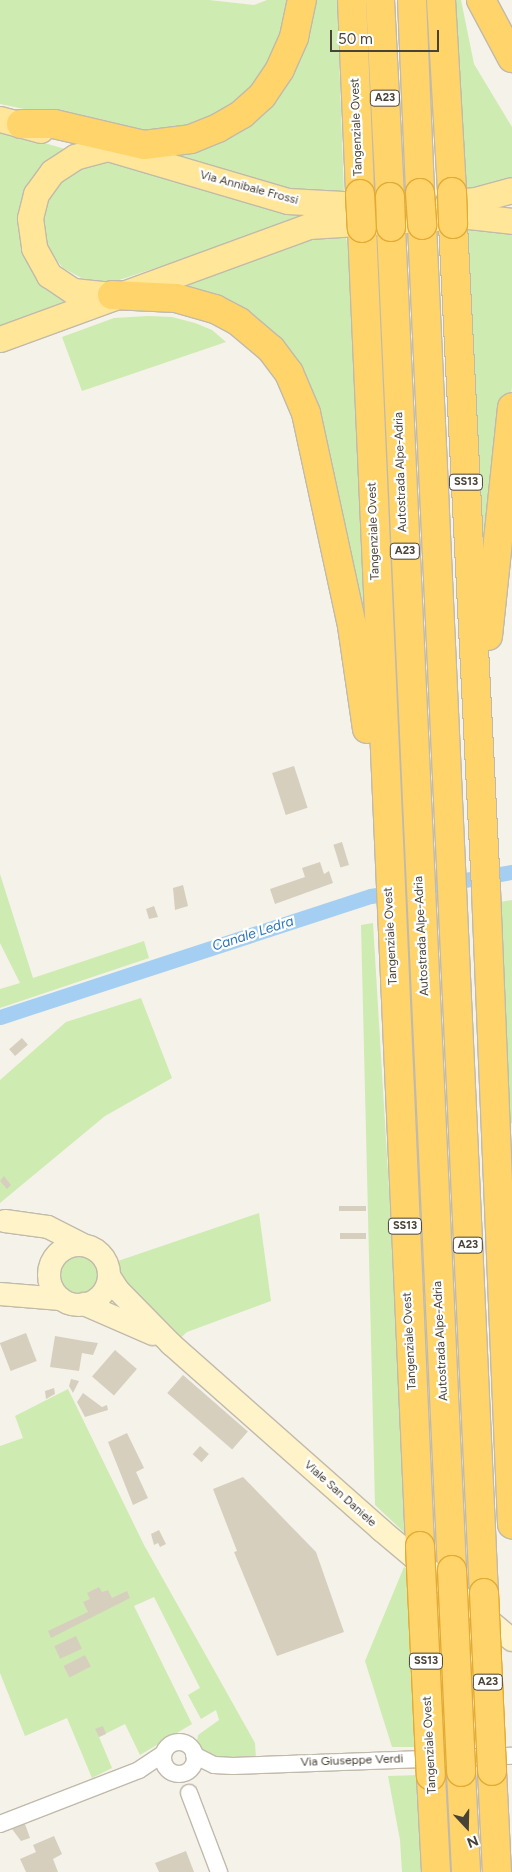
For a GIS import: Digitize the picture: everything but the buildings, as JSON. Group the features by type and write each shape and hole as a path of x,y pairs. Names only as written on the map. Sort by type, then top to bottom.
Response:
{"highway":[{"path":"10,122 54,124 144,145 165,145 209,132 242,114 262,96 280,69 294,37 302,0"},
{"name":"Tangenziale Ovest","path":"352,0 389,885 436,1872"},
{"name":"Autostrada Alpe-Adria","path":"380,0 419,889 466,1872"},
{"name":"A23","path":"412,0 484,1594 502,1763 497,1872"},
{"name":"SS13","path":"441,0 454,224 485,877 512,1524"},
{"path":"481,0 512,58"},
{"path":"112,296 176,298 215,309 238,322 271,349 289,373 306,413 352,626 370,750 374,840 389,885"},
{"path":"478,740 512,407"}],"main road":[{"name":"Via Annibale Frossi","path":"10,122 288,200 316,204 459,202 512,190"},
{"path":"108,148 75,157 52,172 36,194 30,218 34,248 49,275 73,291 112,296"},
{"path":"0,339 112,296 309,226 469,216 512,221"},
{"path":"2,1221 48,1227 81,1244"},
{"path":"2,1221 33,1233 52,1263 50,1282 61,1299"},
{"name":"Viale San Daniele","path":"2,1294 36,1280 64,1248 81,1244 102,1254 110,1276 118,1290 172,1344 382,1530 512,1640"},
{"path":"84,1304 103,1293 110,1276"},
{"name":"Viale San Daniele","path":"2,1294 61,1299 84,1304 126,1320 172,1344"}],"street":[{"name":"Via Giuseppe Verdi","path":"178,1764 502,1763"},
{"path":"0,1824 139,1770 178,1764 219,1872"}],"green space":[{"path":"0,0 209,0 254,5 267,0 295,0 284,41 240,106 159,137 0,104"},
{"path":"309,0 337,0 344,194 299,192 174,155 234,130"},
{"path":"450,0 461,0 474,64 512,127 512,179 488,187 460,189"},
{"path":"0,130 65,149 23,201 71,302 0,331"},
{"path":"102,162 118,163 323,213 110,283 87,281 63,268 47,248 42,218 51,191 74,169"},
{"path":"461,225 512,229 512,387 482,600"},
{"path":"345,231 350,262 371,693 295,367 171,288 303,239"},
{"path":"172,317 195,323 212,330 226,342 82,391 62,337 114,318"},
{"path":"0,874 33,978 144,941 149,958 0,1008 0,989 20,983 0,943"},
{"path":"512,900 512,1123 506,1125 495,903"},
{"path":"373,923 410,1538 375,1505 361,925"},
{"path":"141,998 172,1078 105,1116 0,1203 0,1080 66,1022"},
{"path":"259,1213 271,1301 187,1332 177,1341 127,1288 115,1262"},
{"path":"83,1254 90,1257 96,1263 99,1274 98,1282 90,1291 83,1294 75,1294 68,1291 60,1282 59,1270 62,1263 71,1255"},
{"path":"68,1389 144,1545 255,1743 256,1760 215,1759 196,1748 198,1735 219,1720 216,1710 201,1719 188,1695 200,1688 154,1597 134,1606 192,1724 140,1755 125,1724 99,1737 112,1768 92,1778 67,1718 25,1736 0,1673 0,1446 23,1438 15,1416"},
{"path":"404,1567 412,1573 419,1747 392,1747 365,1661"},
{"path":"421,1775 427,1872 402,1872 400,1840 388,1776"}],"waterway":[{"name":"Canale Ledra","path":"0,1017 371,896 512,872"}]}
